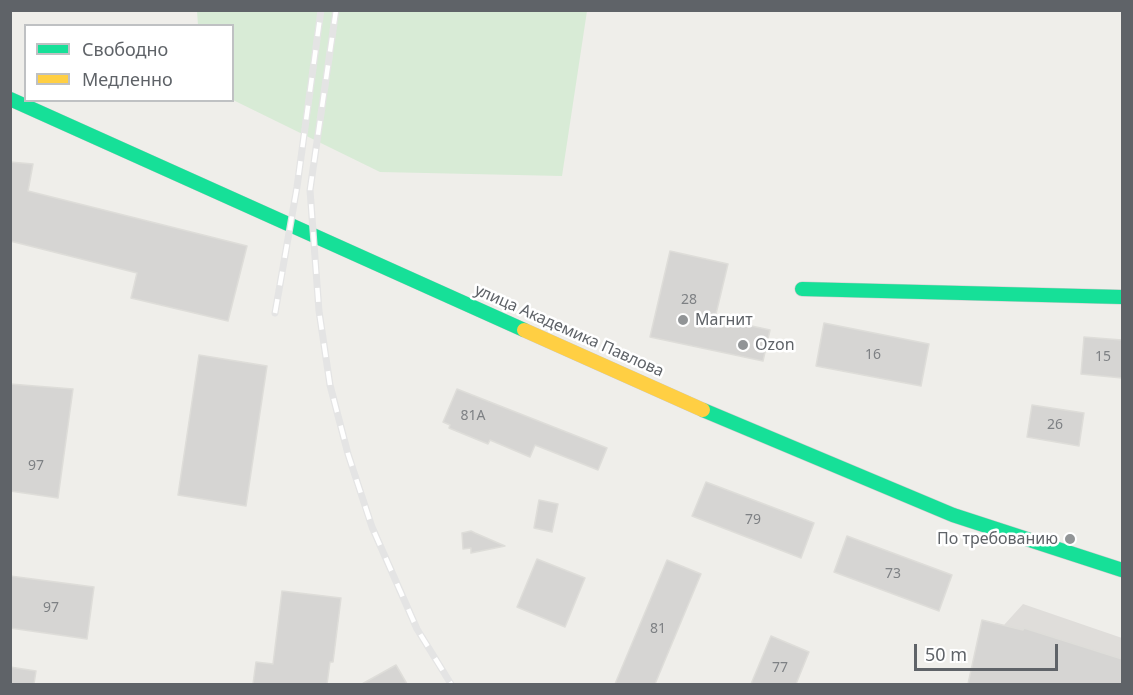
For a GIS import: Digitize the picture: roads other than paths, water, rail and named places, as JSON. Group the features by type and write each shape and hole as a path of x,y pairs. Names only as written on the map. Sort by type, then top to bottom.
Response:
{"street":[{"name":"улица Академика Павлова","path":"10,99 707,412 893,491 953,515 1122,570"},
{"path":"802,289 1122,297"}],"railway":[{"path":"275,313 297,187 321,10"},
{"path":"336,10 310,190 319,311 330,385 348,454 372,527 417,629 451,684"}],"place":[{"name":"Магнит","path":"683,320"},
{"name":"Ozon","path":"743,345"},
{"name":"По требованию","path":"1070,539"}]}
